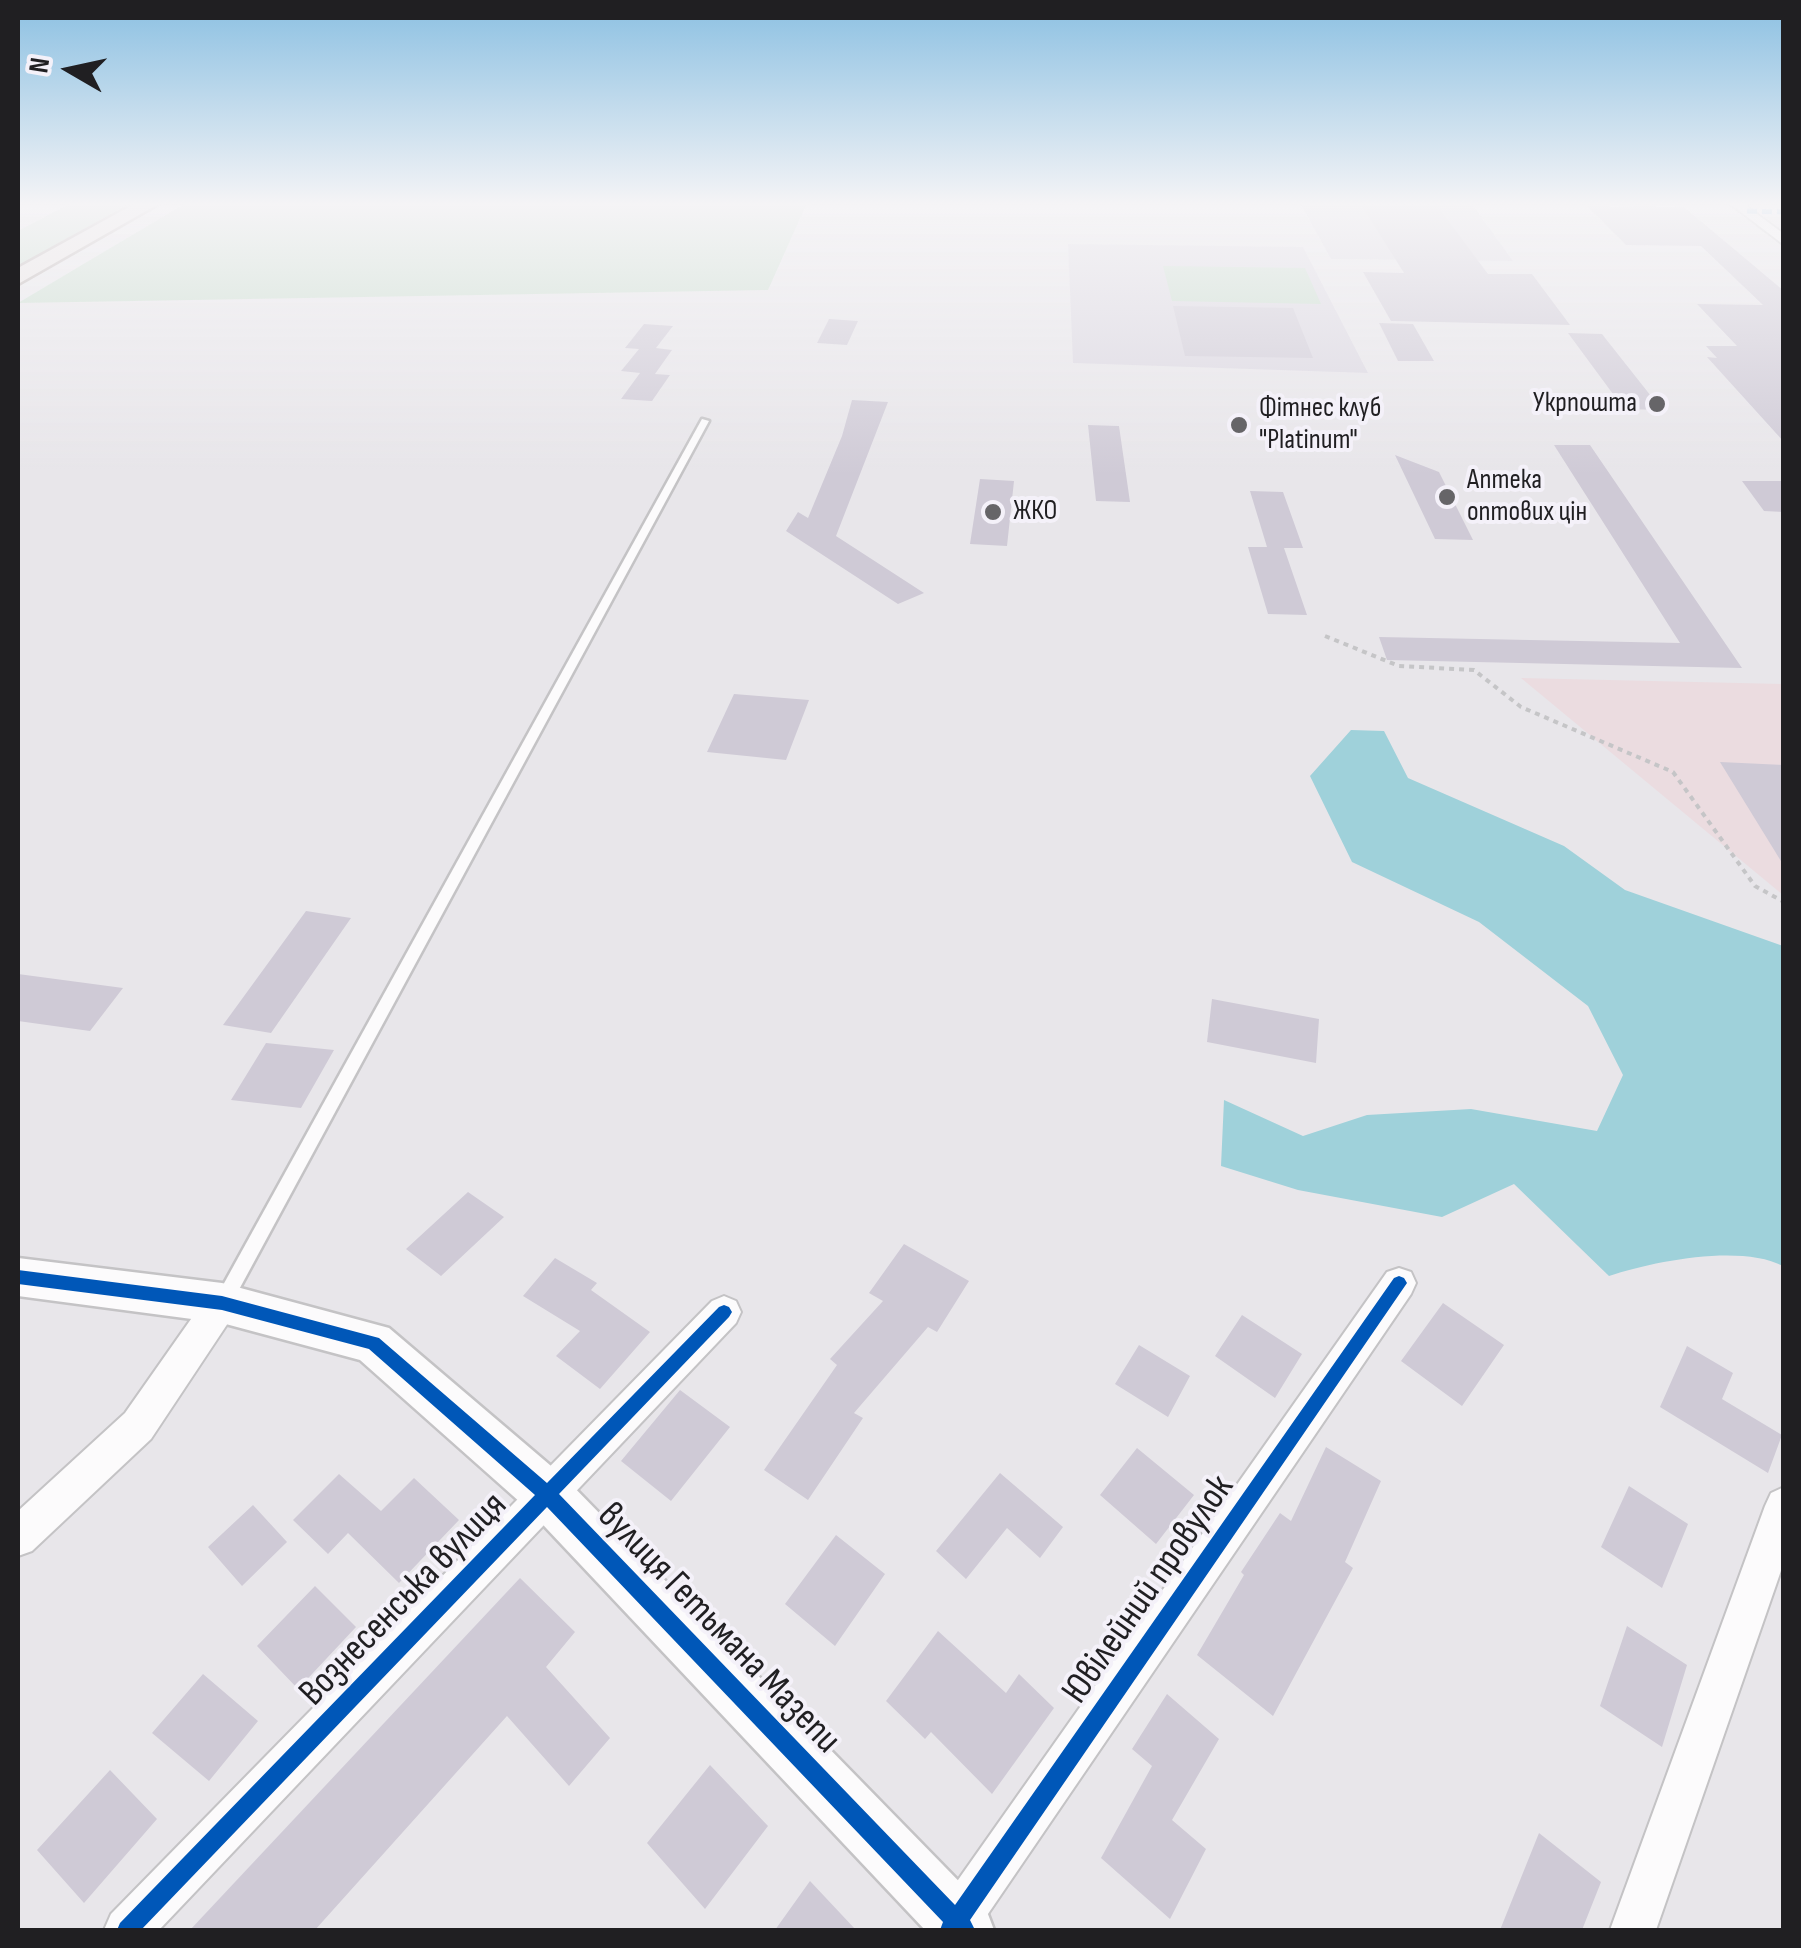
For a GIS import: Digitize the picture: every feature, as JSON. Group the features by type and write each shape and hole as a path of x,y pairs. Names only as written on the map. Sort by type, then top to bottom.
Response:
{"street":[{"name":"вулиця Гетьмана Мазепи","path":"18,1277 222,1303 373,1343 548,1494 957,1927"},
{"name":"Ювілейний провулок","path":"957,1927 1398,1284"},
{"path":"18,1537 138,1426 222,1303"},
{"name":"Вознесенська вулиця","path":"127,1930 724,1312"},
{"path":"1633,1930 1784,1506"}],"lane":[{"path":"222,1303 705,420"}],"path":[{"path":"1325,636 1399,666 1474,670 1521,707 1673,772 1754,886 1784,902"}],"shaded area":[{"path":"1070,294 1327,294 1368,373 1073,363"},
{"path":"1521,678 1783,684 1783,895"}],"green space":[{"path":"33,294 543,294 18,303"},
{"path":"1170,294 1317,294 1321,304 1172,301"}],"water":[{"path":"1351,730 1384,731 1408,778 1564,846 1625,890 1783,946 1783,1266 1744,1256 1697,1257 1609,1276 1514,1184 1442,1217 1298,1190 1221,1166 1224,1100 1303,1136 1367,1115 1471,1109 1597,1131 1623,1075 1588,1006 1479,922 1352,862 1310,776"}],"building":[{"path":"1376,294 1547,294 1570,325 1391,321"},
{"path":"1751,294 1784,294 1784,442 1707,357 1717,358 1706,346 1737,346 1697,304 1763,305"},
{"path":"1173,306 1293,308 1313,358 1185,356"},
{"path":"829,319 858,321 847,345 817,343"},
{"path":"1379,323 1413,324 1434,361 1398,361"},
{"path":"644,324 673,326 656,348 672,350 655,374 670,375 652,401 621,399 640,373 621,371 639,349 625,348"},
{"path":"1568,333 1602,334 1662,410 1624,409"},
{"path":"852,400 888,402 836,536 924,593 898,604 786,531 798,512 808,518 842,436"},
{"path":"1088,425 1119,426 1130,502 1096,501"},
{"path":"1554,445 1590,445 1742,668 1387,660 1379,637 1680,643"},
{"path":"1395,455 1439,472 1473,540 1435,539"},
{"name":"ЖКО","path":"980,479 1014,481 1007,546 970,544"},
{"path":"1742,481 1784,481 1784,512 1764,511"},
{"path":"1250,491 1283,492 1303,548 1284,548 1307,615 1268,614 1248,547 1267,547"},
{"path":"734,694 809,700 786,760 707,752"},
{"path":"1720,762 1784,765 1784,866"},
{"path":"306,911 351,918 271,1033 223,1025"},
{"path":"18,974 123,988 90,1031 18,1021"},
{"path":"1212,999 1319,1019 1316,1063 1207,1042"},
{"path":"266,1043 334,1050 301,1108 231,1100"},
{"path":"468,1192 504,1217 441,1276 406,1249"},
{"path":"904,1244 969,1281 937,1332 928,1327 854,1413 863,1418 808,1500 764,1470 837,1365 830,1359 883,1301 869,1293"},
{"path":"555,1258 597,1283 591,1290 650,1332 600,1389 556,1356 580,1331 523,1296"},
{"path":"1443,1303 1504,1345 1462,1406 1401,1361"},
{"path":"1242,1315 1302,1354 1275,1398 1215,1356"},
{"path":"1139,1345 1190,1376 1168,1417 1115,1384"},
{"path":"1687,1346 1733,1373 1722,1399 1782,1435 1768,1473 1660,1407"},
{"path":"680,1390 730,1427 671,1501 621,1461"},
{"path":"1326,1447 1381,1481 1345,1562 1353,1568 1273,1716 1197,1655 1244,1575 1241,1572 1280,1513 1291,1521"},
{"path":"1137,1448 1194,1495 1156,1544 1100,1495"},
{"path":"1000,1473 1063,1527 1040,1558 1007,1528 966,1579 936,1551"},
{"path":"339,1474 381,1511 414,1478 459,1520 399,1583 348,1533 328,1554 293,1520"},
{"path":"1629,1486 1688,1524 1662,1588 1601,1547"},
{"path":"253,1505 287,1542 242,1586 208,1547"},
{"path":"836,1535 885,1574 835,1646 785,1604"},
{"path":"520,1578 575,1632 546,1667 610,1738 569,1786 507,1716 315,1930 190,1930"},
{"path":"315,1586 356,1627 298,1689 257,1646"},
{"path":"1627,1626 1687,1665 1662,1747 1600,1706"},
{"path":"938,1631 1006,1693 1019,1674 1054,1708 992,1794 931,1732 925,1739 886,1701"},
{"path":"203,1674 258,1721 209,1781 152,1733"},
{"path":"1167,1694 1219,1739 1172,1820 1206,1849 1170,1919 1101,1858 1152,1766 1132,1749"},
{"path":"710,1765 768,1826 705,1909 647,1843"},
{"path":"110,1770 157,1819 84,1903 37,1850"},
{"path":"1539,1833 1601,1882 1582,1930 1500,1930"},
{"path":"810,1881 856,1930 775,1930"}],"cycle path":[{"path":"18,1277 222,1303 373,1343 547,1494 965,1930"},
{"path":"950,1930 1399,1283"},
{"path":"127,1930 724,1312"}],"place":[{"name":"Укрпошта","path":"1657,404"},
{"name":"Фітнес клуб \"Platinum\"","path":"1239,425"},
{"name":"Аптека оптових цін","path":"1447,497"},
{"name":"ЖКО","path":"993,512"}]}
